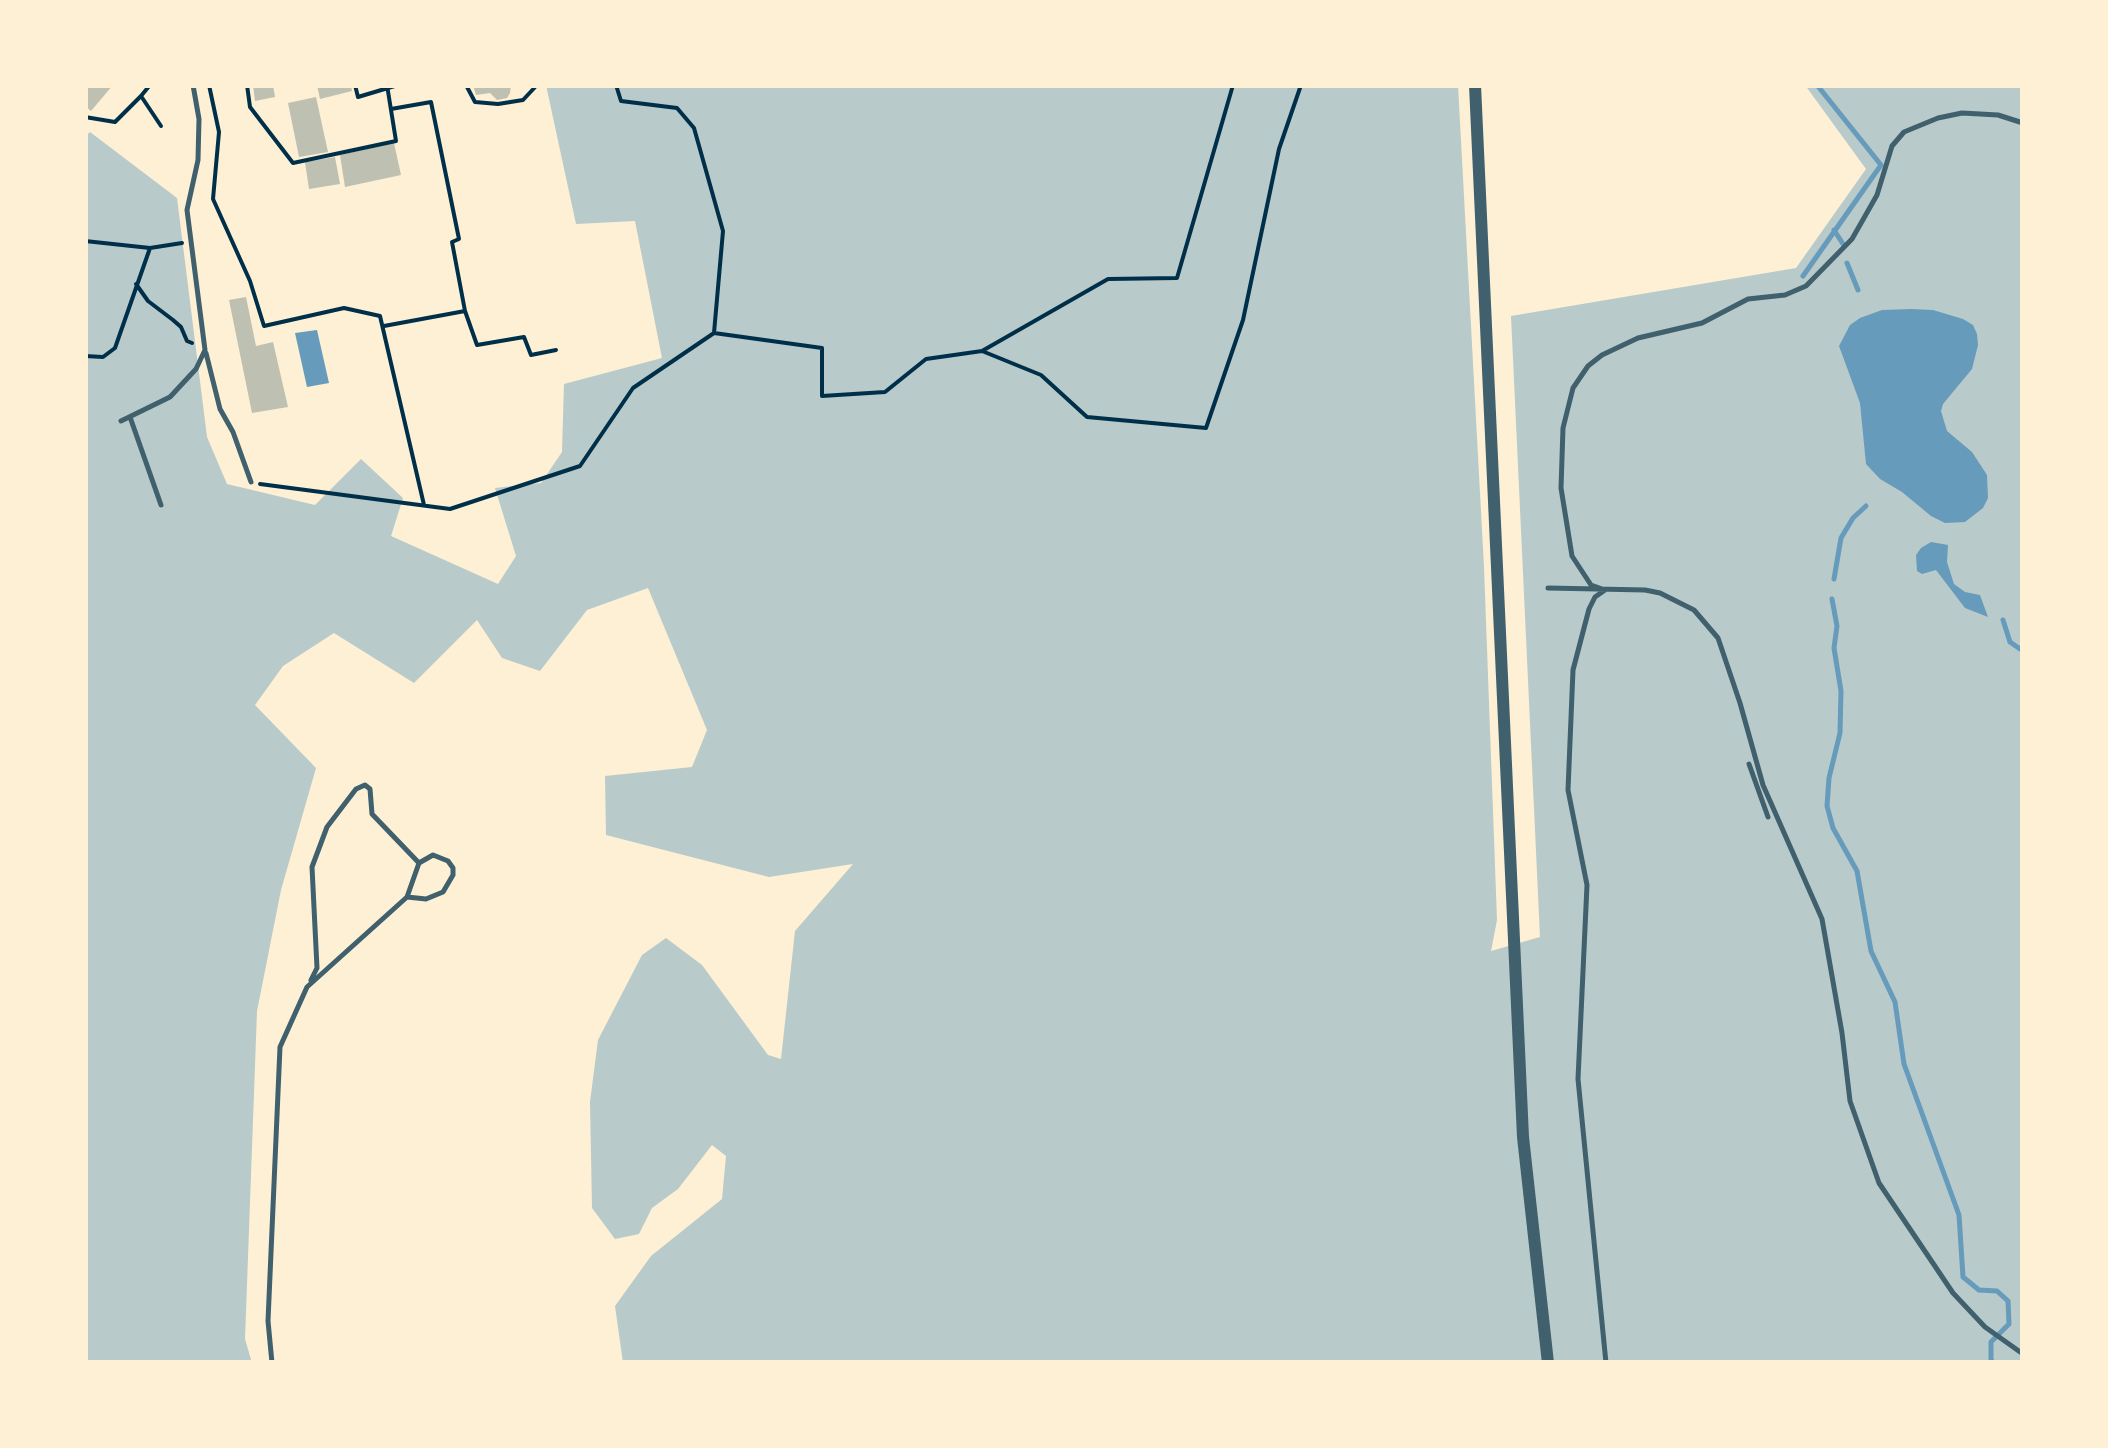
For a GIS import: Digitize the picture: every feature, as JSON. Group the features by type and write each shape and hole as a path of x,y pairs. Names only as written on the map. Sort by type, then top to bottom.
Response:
{"street":[{"path":"1474,85 1523,1137 1548,1363"}],"lane":[{"path":"193,85 198,160 188,210 206,350 220,409 233,432 250,482"},
{"path":"1605,590 1591,585 1572,556 1561,488 1563,428 1574,388 1588,366 1638,338 1702,323 1748,299 1785,295 1806,286 1852,239 1878,195 1892,146 1904,132 1938,118 1962,114 1998,115 2023,123"},
{"path":"122,421 170,397 196,369 206,350"},
{"path":"130,417 161,505"},
{"path":"1548,588 1645,590 1678,600 1707,622 1718,638 1763,785 1822,920 1850,1101 1879,1182 1953,1293 1986,1328 2023,1354"},
{"path":"1605,590 1595,597 1590,609 1574,670 1568,790 1587,885 1578,1079 1606,1363"},
{"path":"1749,764 1768,816"},
{"path":"272,1363 268,1321 280,1047 317,968 312,867 327,826 356,789 364,785 370,789 372,814 419,863"},
{"path":"307,987 406,897 419,863 433,855 453,868 443,892 434,897 406,897"}],"path":[{"path":"85,117 115,122 150,85"},
{"path":"209,85 218,132 213,199 250,281 264,326 344,308 380,316 424,505"},
{"path":"247,85 250,108 292,163 396,141 387,87"},
{"path":"355,85 358,97 398,85"},
{"path":"466,85 475,102 498,104 524,100 537,85"},
{"path":"616,85 621,100 677,108 694,128 724,231 714,333"},
{"path":"250,482 450,509 580,466 632,388 714,333 822,348 822,396 885,392 926,359 982,351 1108,279 1177,278 1233,85"},
{"path":"982,351 1041,376 1086,417 1206,428 1242,320 1279,148 1300,85"},
{"path":"141,96 161,126"},
{"path":"392,109 431,102 459,238 452,242 465,311 477,344 524,337 531,355 556,350"},
{"path":"85,241 150,248 192,242"},
{"path":"85,356 103,357 114,348 150,248"},
{"path":"136,284 148,302 181,328 187,340 206,350"},
{"path":"382,326 465,311"}],"shaded area":[{"path":"546,85 1458,85 1484,567 1497,920 1491,951 1540,937 1511,316 1796,268 1866,169 1805,85 2023,85 2023,1363 623,1363 615,1306 651,1256 722,1199 726,1156 712,1145 678,1189 652,1208 639,1234 615,1239 592,1208 590,1102 598,1040 642,955 666,938 702,965 768,1055 781,1059 795,931 853,864 769,877 606,835 605,776 692,767 707,730 648,588 587,610 540,671 502,658 477,620 414,683 334,633 283,666 255,705 316,768 281,890 257,1011 245,1339 252,1363 85,1363 85,137 90,132 177,198 207,437 227,484 315,505 361,459 403,498 391,536 498,584 516,556 495,488 541,483 562,452 564,384 662,358 635,221 576,224"}],"water":[{"path":"1882,310 1933,310 1963,319 1973,325 1977,334 1972,369 1941,411 1947,431 1972,452 1987,475 1988,498 1983,508 1965,522 1945,523 1931,516 1866,464 1860,403 1839,346 1850,325 1860,318"},
{"path":"317,330 329,383 307,387 295,333"},
{"path":"1931,542 1948,545 1947,562 1954,584 1965,592 1980,595 1988,617 1965,608 1936,570 1922,574 1917,571 1916,555"}],"building":[{"path":"85,85 113,85 91,111 85,106"},
{"path":"253,85 273,85 275,97 255,101"},
{"path":"317,85 351,85 352,91 320,99"},
{"path":"473,85 511,85 507,98 497,100 490,93 476,95"},
{"path":"316,97 328,152 299,157 288,103"},
{"path":"394,143 401,175 345,187 340,155"},
{"path":"335,157 340,184 309,189 305,162"},
{"path":"246,297 256,346 273,342 288,407 252,413 229,300"}],"waterway":[{"path":"1803,276 1881,165 1817,85"},
{"path":"1834,230 1843,244"},
{"path":"1847,263 1858,290"},
{"path":"1834,579 1841,538 1866,506"},
{"path":"1832,599 1841,691 1840,733 1827,806 1833,828 1857,871 1871,951 1895,1002 1904,1064 1959,1215 1963,1277 1979,1290 1997,1291 2008,1301 2009,1324 1991,1342 1994,1363"},
{"path":"2003,620 2010,642 2023,651"}]}
